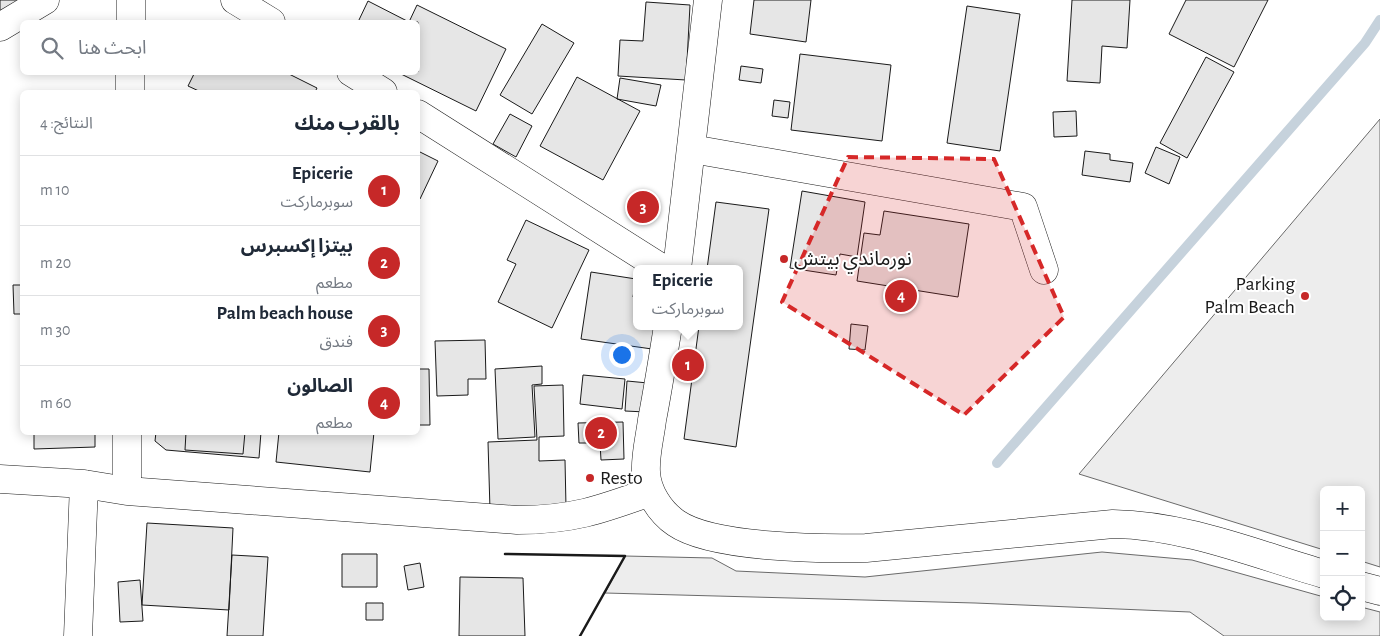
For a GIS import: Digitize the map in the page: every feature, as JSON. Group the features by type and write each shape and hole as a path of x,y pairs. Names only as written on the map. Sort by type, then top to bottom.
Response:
{"street":[{"path":"0,27 45,0"},
{"path":"131,0 131,20"},
{"path":"235,0 268,20"},
{"path":"678,265 708,0"},
{"path":"130,75 130,90"},
{"path":"356,75 380,90"},
{"path":"420,115 657,265"},
{"path":"692,150 1023,207 1044,270"},
{"path":"667,330 647,451 646,472 650,492 662,508 676,523 701,533 765,544 832,549 866,548 1082,526 1140,524 1177,530 1320,573"},
{"path":"127,435 127,491"},
{"path":"0,479 84,484 127,491 517,520 573,517 650,492"},
{"path":"78,636 84,484"},
{"path":"1365,587 1380,591"}],"highlighted area":[{"path":"848,157 994,159 1064,317 964,415 782,302"}],"shaded area":[{"name":"Parking Palm Beach","path":"1380,119 1380,567 1365,562 1365,486 1320,486 1320,549 1079,474"},
{"path":"1102,552 1192,560 1320,596 1320,621 1365,621 1365,608 1380,612 1380,636 1224,636 1190,612 975,603 605,593 625,556 712,558 736,571 865,577"}],"building":[{"path":"0,0 37,0 0,11"},
{"path":"754,0 811,0 806,42 750,34"},
{"path":"1072,0 1130,0 1127,48 1102,46 1100,83 1067,81"},
{"path":"1186,0 1268,0 1234,67 1169,34"},
{"path":"368,1 405,20 359,20"},
{"path":"646,2 690,5 686,80 618,76 620,40 643,41"},
{"path":"417,5 506,49 476,111 403,75 420,75 420,20 410,20"},
{"path":"967,6 1020,14 1000,151 947,143"},
{"path":"542,24 574,43 532,114 500,95"},
{"path":"800,54 891,65 882,141 791,130"},
{"path":"1206,57 1234,72 1187,158 1160,143"},
{"path":"741,66 763,69 761,83 739,80"},
{"path":"194,75 291,75 317,88 316,90 197,90 188,86"},
{"path":"577,77 640,111 603,180 540,146"},
{"path":"620,78 661,85 656,106 617,99"},
{"path":"774,100 790,102 788,118 772,116"},
{"path":"1076,111 1077,136 1054,137 1053,112"},
{"path":"510,114 532,126 516,157 493,144"},
{"path":"1156,147 1180,157 1169,184 1145,173"},
{"path":"1085,151 1110,154 1110,160 1133,163 1130,182 1082,175"},
{"path":"420,152 438,161 420,199"},
{"path":"802,191 865,202 857,257 840,254 836,275 790,268"},
{"path":"716,202 769,209 736,447 684,439 698,330 743,330 743,265 708,265"},
{"path":"884,211 969,224 958,297 857,281 864,233 880,235"},
{"path":"526,220 589,250 552,328 498,302 516,264 507,260"},
{"path":"591,272 633,279 633,330 654,330 652,349 581,339"},
{"path":"13,285 20,285 20,314 14,314"},
{"path":"851,324 868,326 865,350 849,349"},
{"path":"485,340 486,379 468,379 468,395 437,396 435,341"},
{"path":"542,366 542,384 532,385 535,437 498,439 495,369"},
{"path":"420,369 429,369 430,425 420,425"},
{"path":"583,375 625,379 622,409 580,404"},
{"path":"627,381 648,383 646,412 625,411"},
{"path":"563,385 564,436 539,437 539,461 565,460 566,507 490,510 488,442 537,440 534,386"},
{"path":"623,422 624,459 601,460 600,443 579,443 578,423"},
{"path":"34,435 95,435 95,447 34,449"},
{"path":"156,435 261,435 259,458 166,450 155,441"},
{"path":"186,435 245,435 243,454 185,450"},
{"path":"279,435 374,435 370,472 276,462"},
{"path":"147,523 233,528 229,610 142,605"},
{"path":"342,554 377,554 377,587 342,587"},
{"path":"232,555 268,557 263,636 227,636"},
{"path":"420,563 424,587 408,590 404,566"},
{"path":"460,577 523,578 525,636 459,636"},
{"path":"140,580 143,621 120,622 118,582"},
{"path":"366,603 383,603 383,620 366,620"}],"waterway":[{"path":"997,463 1365,43 1380,20"}],"wall":[{"path":"505,554 625,556 580,636"}],"place":[{"name":"Palm beach house","path":"643,207"},
{"name":"نورماندي بيتش","path":"784,259"},
{"name":"الصالون","path":"901,296"},
{"name":"Parking Palm Beach","path":"1305,296"},
{"name":"Epicerie","path":"688,365"},
{"name":"بيتزا إكسبرس","path":"601,433"},
{"name":"Resto","path":"590,478"}]}
